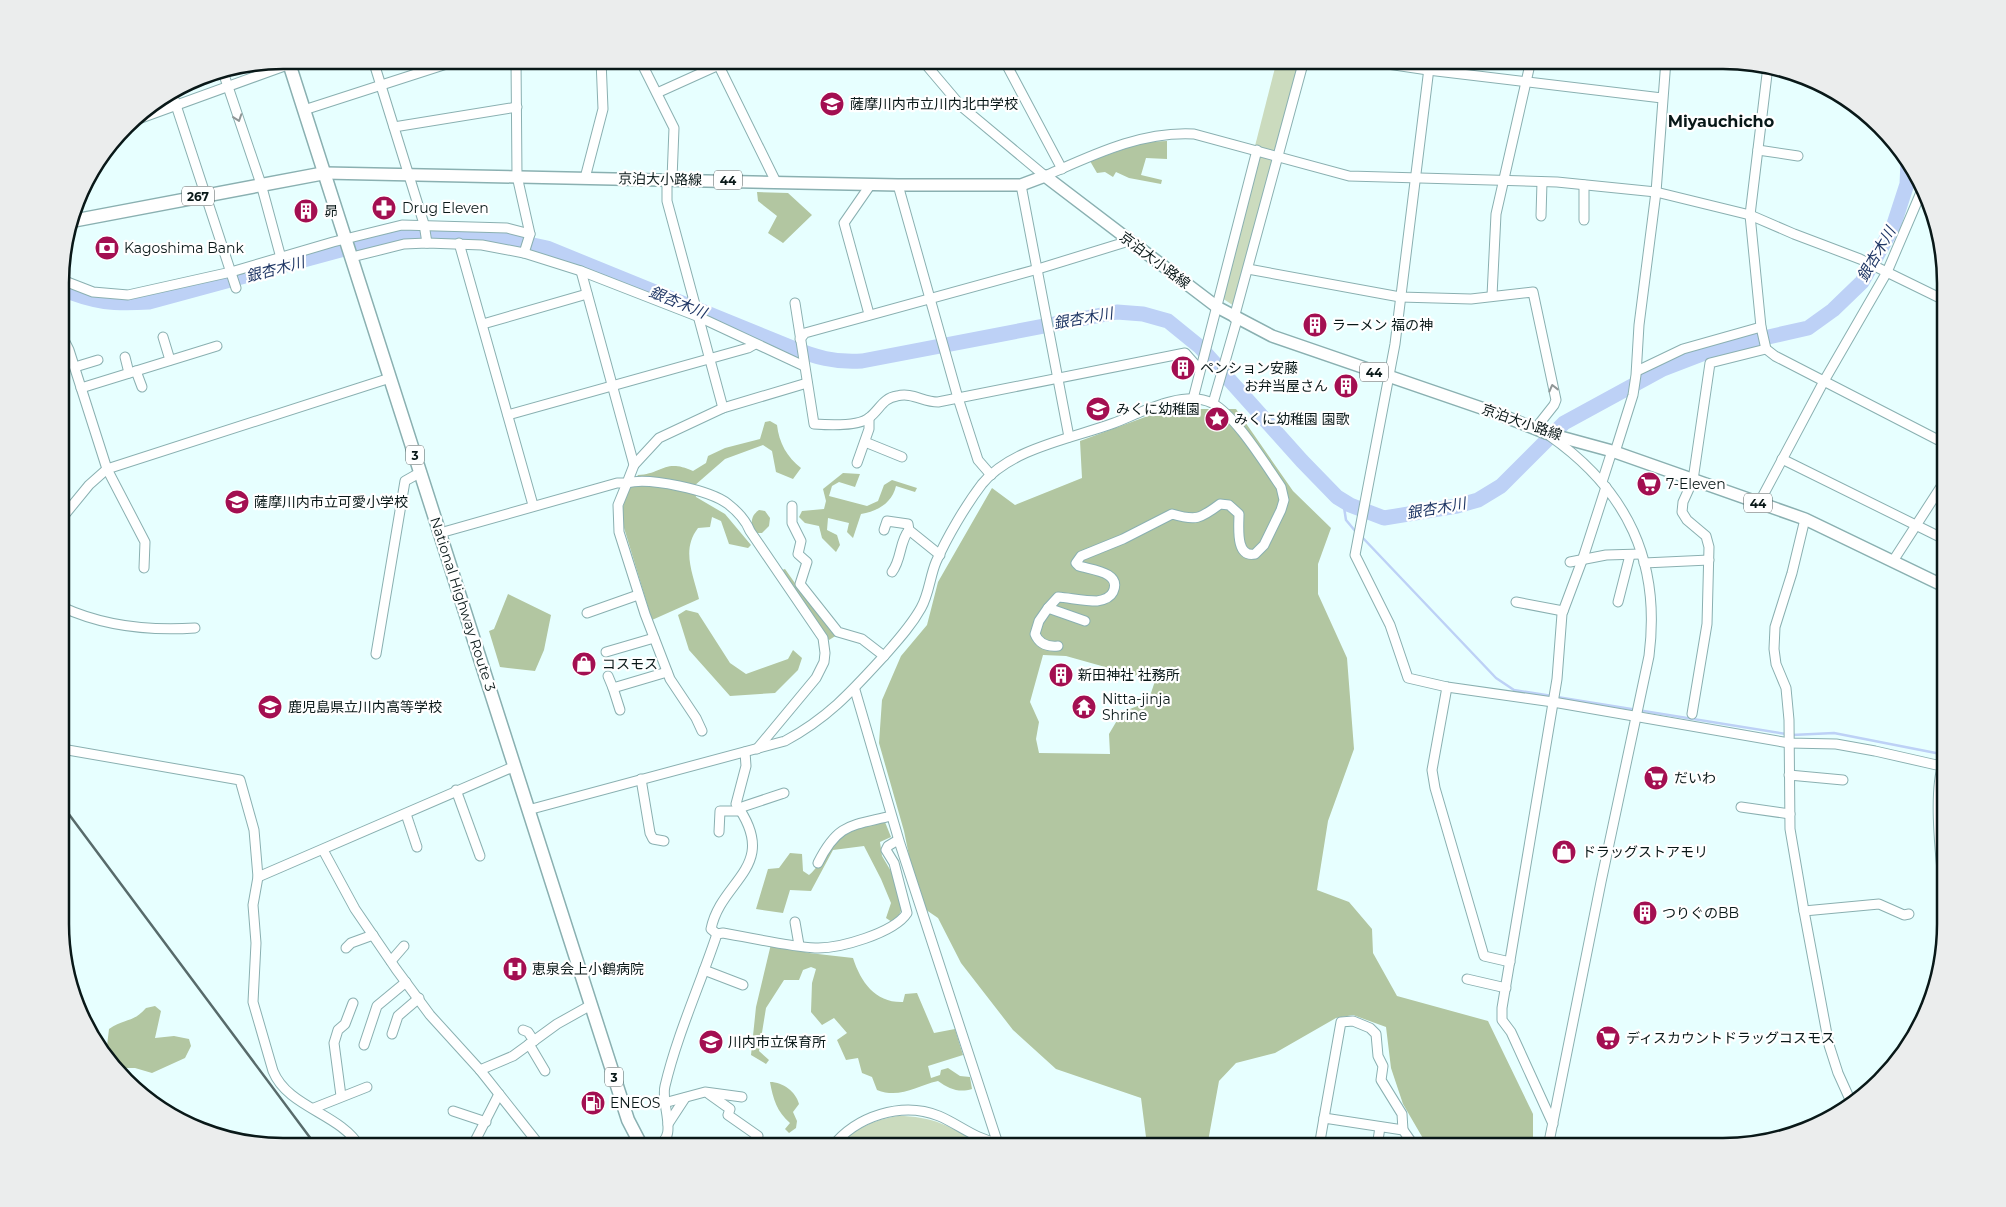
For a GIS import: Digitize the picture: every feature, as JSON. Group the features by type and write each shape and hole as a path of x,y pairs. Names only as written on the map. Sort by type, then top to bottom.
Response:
{"highway":[{"name":"National Highway Route 3","path":"291,69 628,1120 637,1138"},
{"name":"267","path":"78,220 324,173"}],"main road":[{"name":"京泊大小路線","path":"324,173 898,185 1021,185 1045,176 1217,307 1236,319 1272,336 1560,439 1613,451 1805,519 1937,583"}],"street":[{"path":"150,115 228,88 273,69"},
{"path":"376,69 409,174 427,241"},
{"path":"304,110 431,69"},
{"path":"516,69 517,176 529,235 525,251"},
{"path":"585,178 603,109 601,69"},
{"path":"645,69 674,128 667,201 723,408"},
{"path":"657,93 704,69"},
{"path":"721,69 776,182"},
{"path":"930,69 961,106 1045,176 1126,142 1174,133 1194,134 1349,176 1542,182 1656,192 1750,215 1860,259 1937,297"},
{"path":"1009,69 1062,169"},
{"path":"1212,403 1224,365 1302,69"},
{"path":"1421,69 1662,98"},
{"path":"1492,296 1496,214 1505,182 1529,69"},
{"path":"1553,1124 1511,1032 1502,1020 1555,692 1563,610 1583,558 1613,451 1633,395 1637,373 1639,325 1656,192 1665,69"},
{"path":"1428,70 1389,377 1355,555 1390,625 1408,678 1447,687 1553,702 1636,718 1789,743 1836,744 1937,761"},
{"path":"1766,349 1750,215 1767,73"},
{"path":"224,77 261,184 281,258"},
{"path":"174,99 235,287"},
{"path":"394,127 517,107"},
{"path":"1192,399 1257,150"},
{"path":"1758,150 1798,156"},
{"path":"1541,216 1542,182"},
{"path":"869,314 844,223 870,184"},
{"path":"898,185 943,339 958,398 978,460 991,475"},
{"path":"1021,185 1069,437"},
{"path":"1584,185 1584,220"},
{"path":"1759,503 1824,381 1887,272 1919,197"},
{"path":"349,247 397,226 508,228 529,235"},
{"path":"69,283 98,293 128,295 231,274 281,258 349,247 427,241 459,243 525,251 698,314 755,344 804,364"},
{"path":"800,342 805,333 930,297 1038,269 1129,241"},
{"path":"459,243 532,505"},
{"path":"1248,269 1400,297 1471,299 1533,292 1556,400 1541,431"},
{"path":"581,271 634,465"},
{"path":"483,324 587,294"},
{"path":"796,303 800,342 814,424 841,425 869,418 887,398 898,395 910,394 929,402 958,398 1185,353 1201,368"},
{"path":"1637,373 1682,349 1762,327"},
{"path":"163,337 170,360"},
{"path":"508,415 748,348 755,344"},
{"path":"81,388 217,346"},
{"path":"1692,714 1707,624 1709,547 1706,536 1687,520 1682,512 1683,502 1693,480 1710,363 1766,349 1937,439"},
{"path":"69,354 107,469 145,542 144,568"},
{"path":"125,357 142,387"},
{"path":"74,367 98,360"},
{"path":"69,509 89,485 107,469 390,378"},
{"path":"702,731 667,672 654,638 619,532 618,505 634,465 659,438 723,408 807,383"},
{"path":"528,810 785,741 808,728 855,690 907,631 922,607 940,555 973,497 991,475 1016,458 1069,437 1114,423 1152,407 1192,399 1212,403 1230,419 1281,487 1284,500 1281,510 1260,551 1249,554 1241,547 1239,514 1229,505 1220,504 1202,518 1189,519 1172,514 1123,539 1081,556 1076,563 1079,566 1109,575 1114,579 1113,593 1108,598 1097,601 1058,597 1039,621 1035,634 1038,641 1046,645 1058,646"},
{"path":"857,463 870,429 869,418"},
{"path":"1551,1138 1653,629 1653,602 1643,558 1626,516 1604,484 1560,439"},
{"path":"865,442 902,457"},
{"path":"1782,459 1937,536"},
{"path":"376,654 405,481 420,472"},
{"path":"440,533 532,505 617,483 639,480 657,482 709,496 728,504 747,522 750,531 822,638 824,662 816,678 757,749"},
{"path":"1893,561 1937,493"},
{"path":"792,506 792,523 801,541 798,554 807,562 800,584 838,632 862,639 884,656"},
{"path":"1805,519 1792,573 1775,627 1776,664 1786,688 1789,730 1790,829 1829,1045 1838,1073 1849,1097"},
{"path":"884,530 888,521 908,524 909,530 940,555"},
{"path":"892,572 899,562 904,536 909,530"},
{"path":"1570,562 1583,558 1630,555 1643,558 1709,560"},
{"path":"1618,602 1630,555"},
{"path":"587,613 638,594"},
{"path":"1516,602 1563,610"},
{"path":"1048,608 1085,621"},
{"path":"69,611 83,617 114,624 174,630 195,628"},
{"path":"606,652 654,638"},
{"path":"613,688 667,672"},
{"path":"608,676 620,710"},
{"path":"1447,687 1432,770 1436,788 1484,956 1510,962"},
{"path":"855,690 898,840 996,1138"},
{"path":"69,750 240,780 254,830 258,878 253,905 256,943 252,1002 254,1013 277,1081 291,1095 314,1108 353,1138"},
{"path":"717,934 711,930 713,917 748,866 752,854 751,837 740,809 736,804 746,766 745,752"},
{"path":"258,878 406,814 456,790 515,766"},
{"path":"1789,776 1843,780"},
{"path":"642,779 650,833 654,839 664,841"},
{"path":"456,790 480,856"},
{"path":"719,832 720,811 740,809 784,793"},
{"path":"1740,807 1790,814"},
{"path":"406,814 418,847"},
{"path":"818,863 828,843 843,828 891,816"},
{"path":"717,934 723,932 816,948 868,939 903,919 907,913 894,862 886,850 888,846 898,840"},
{"path":"323,850 355,908 390,961 430,1015 480,1070 534,1138"},
{"path":"1804,911 1879,904 1904,915 1909,914"},
{"path":"795,922 798,945"},
{"path":"346,948 351,943 373,934"},
{"path":"666,1138 668,1124 663,1094 669,1070 717,934"},
{"path":"390,961 404,946"},
{"path":"704,970 743,985"},
{"path":"1467,979 1506,988"},
{"path":"364,1045 376,1006 406,982"},
{"path":"392,1034 398,1016 419,998"},
{"path":"341,1096 334,1043 353,1003"},
{"path":"480,1070 514,1056 591,1005"},
{"path":"1321,1138 1341,1022 1353,1021 1370,1028 1376,1034 1378,1056 1383,1066 1381,1080 1402,1114 1403,1130 1409,1138"},
{"path":"523,1030 528,1032 545,1071"},
{"path":"314,1108 367,1087"},
{"path":"664,1103 707,1092 742,1097"},
{"path":"707,1092 730,1109 728,1115 758,1136"},
{"path":"477,1138 499,1094"},
{"path":"668,1124 685,1098"},
{"path":"841,1138 856,1124 897,1110 919,1110 938,1116 963,1128 978,1138"},
{"path":"453,1111 486,1122"},
{"path":"1324,1118 1403,1130"},
{"path":"1378,1138 1380,1127"}],"green space":[{"path":"1275,69 1298,69 1274,151 1255,146"},
{"path":"1167,141 1167,159 1146,158 1141,175 1162,180 1161,184 1129,178 1116,172 1113,177 1105,172 1097,173 1090,161 1144,142"},
{"path":"1260,156 1273,161 1234,306 1222,298"},
{"path":"757,192 788,193 812,215 783,243 768,233 777,216 758,201"},
{"path":"1196,409 1236,409 1293,491 1331,528 1318,564 1318,594 1347,658 1354,749 1328,821 1317,890 1349,902 1372,929 1373,953 1397,996 1488,1021 1533,1114 1533,1138 1423,1138 1403,1104 1391,1068 1386,1027 1353,1015 1336,1018 1275,1053 1236,1063 1219,1081 1209,1138 1146,1138 1141,1098 1056,1069 1013,1030 961,963 938,918 919,905 904,831 879,743 882,700 901,656 927,625 938,582 992,488 1015,505 1082,478 1080,441 1156,413","holes":["1043,655 1066,656 1155,681 1148,702 1122,712 1109,734 1110,754 1039,753 1036,739 1039,722 1030,702"]},
{"path":"770,421 777,425 784,449 801,468 793,479 776,472 772,451 763,445 725,459 694,486 696,497 725,514 751,545 748,548 729,544 721,521 712,517 710,527 698,528 690,545 690,562 699,599 652,620 621,518 626,491 638,475 670,466 684,467 693,471 706,463 708,456 725,448 760,439 765,422"},
{"path":"843,473 860,474 855,487 839,482 832,486 829,496 867,506 878,501 884,485 892,480 917,488 915,492 896,486 888,502 873,511 861,514 853,538 847,532 849,523 828,518 827,530 837,535 840,545 836,552 822,538 819,526 805,523 799,517 802,511 824,509 826,501 823,489"},
{"path":"759,510 765,511 770,518 769,526 762,533 756,533 752,521 754,515"},
{"path":"785,569 804,596 837,635 829,640 782,570"},
{"path":"508,594 551,615 544,650 535,671 500,667 489,631 494,629"},
{"path":"686,610 698,613 730,663 746,674 788,659 793,650 802,658 798,670 775,693 730,696 689,650 678,615"},
{"path":"885,822 891,837 880,842 882,856 895,878 903,907 899,915 892,922 886,918 891,903 864,846 833,850 811,891 790,890 783,913 756,909 768,869 779,868 790,853 802,854 803,871 809,875 839,835 849,829"},
{"path":"771,944 809,953 853,958 865,983 877,995 885,999 903,1002 905,994 917,993 934,1033 955,1029 963,1055 928,1066 931,1078 940,1075 941,1070 948,1068 960,1076 970,1077 972,1089 954,1090 938,1081 908,1091 893,1093 877,1090 872,1077 862,1073 858,1058 846,1060 837,1040 847,1033 834,1018 822,1025 811,1012 812,983 816,969 811,967 803,970 799,980 784,980 766,1008 759,1051 769,1060 766,1064 751,1055 756,1007"},
{"path":"155,1006 161,1011 155,1038 174,1036 189,1039 191,1046 185,1058 152,1073 135,1068 124,1068 107,1046 109,1029 137,1016 146,1008"},
{"path":"770,1082 780,1084 792,1092 799,1104 793,1112 797,1121 796,1128 789,1133 785,1129 790,1123 776,1105"},
{"path":"898,1116 910,1116 932,1120 961,1133 967,1138 847,1138 865,1126"}],"waterway":[{"name":"銀杏木川","path":"69,292 104,302 149,302 359,245 411,234 469,233 547,248 790,347 834,360 862,361 1117,312 1143,314 1168,321 1200,347 1302,461 1337,497 1350,505 1384,518 1457,506 1478,500 1501,486 1564,423 1663,369 1715,349 1808,328 1833,310 1862,282 1893,227 1907,184 1907,174"},
{"path":"1337,497 1343,501 1346,520 1356,532"},
{"path":"1362,537 1496,678 1514,690 1552,696"},
{"path":"1557,697 1786,734"},
{"path":"1792,735 1834,733 1937,753"}],"railway":[{"path":"69,814 310,1138"}],"place":[{"name":"薩摩川内市立川内北中学校","path":"832,104"},
{"name":"Drug Eleven","path":"384,208"},
{"name":"昴","path":"306,211"},
{"name":"Kagoshima Bank","path":"107,248"},
{"name":"ラーメン 福の神","path":"1315,325"},
{"name":"ペンション安藤","path":"1183,368"},
{"name":"お弁当屋さん","path":"1346,386"},
{"name":"みくに幼稚園","path":"1098,409"},
{"name":"みくに幼稚園 園歌","path":"1217,419"},
{"name":"7-Eleven","path":"1649,484"},
{"name":"薩摩川内市立可愛小学校","path":"237,502"},
{"name":"コスモス","path":"584,664"},
{"name":"新田神社 社務所","path":"1061,675"},
{"name":"鹿児島県立川内高等学校","path":"270,707"},
{"name":"Nitta-jinja Shrine","path":"1084,707"},
{"name":"だいわ","path":"1656,778"},
{"name":"ドラッグストアモリ","path":"1564,852"},
{"name":"つりぐのBB","path":"1645,913"},
{"name":"恵泉会上小鶴病院","path":"515,969"},
{"name":"ディスカウントドラッグコスモス","path":"1608,1038"},
{"name":"川内市立保育所","path":"711,1042"},
{"name":"ENEOS","path":"593,1103"}],"district":[{"name":"Miyauchicho","path":"1721,121"}]}
